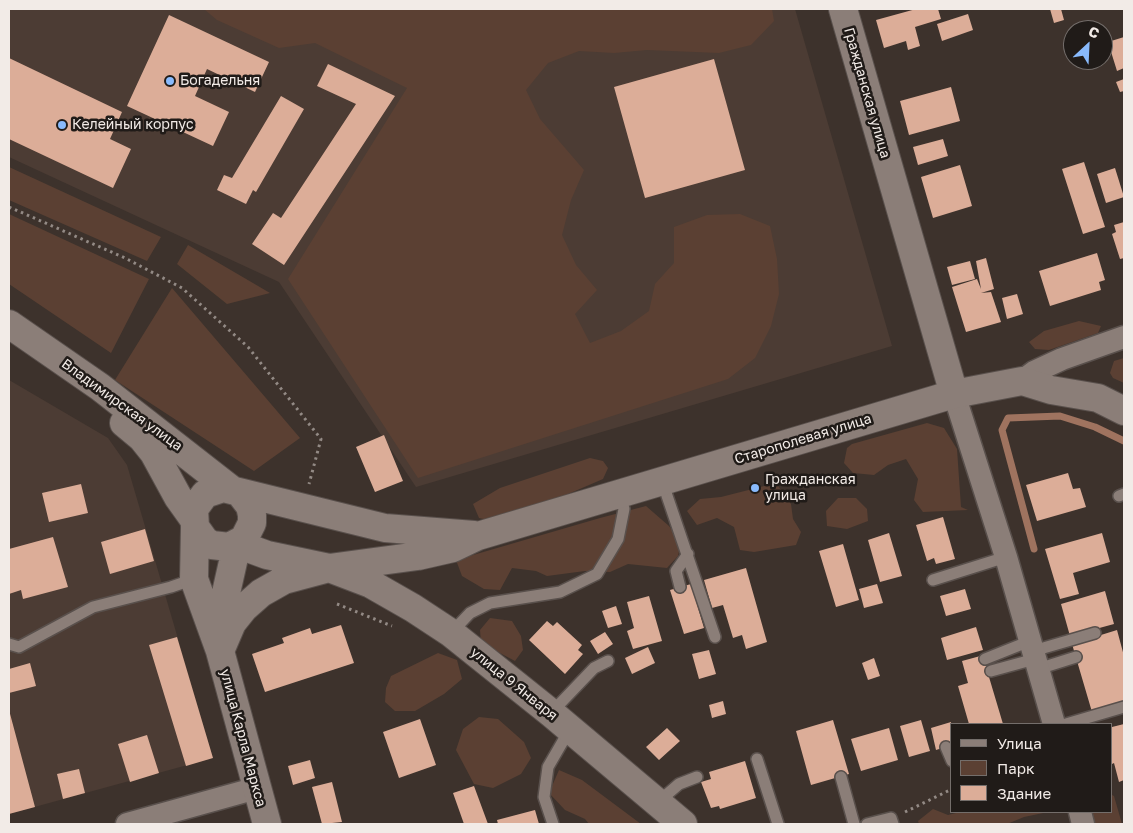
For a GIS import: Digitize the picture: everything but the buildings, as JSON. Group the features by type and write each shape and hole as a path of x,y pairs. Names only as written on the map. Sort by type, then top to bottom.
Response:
{"street":[{"name":"Гражданская улица","path":"843,9 954,394 1006,556 1054,723"},
{"name":"Владимирская улица","path":"9,324 100,387 236,491"},
{"name":"Старополевая улица","path":"478,536 954,394 1022,381 1034,372 1062,359 1124,337"},
{"name":"Владимирская улица","path":"9,339 142,438 194,523"},
{"path":"1022,381 1051,390 1098,398 1124,411"},
{"path":"220,651 194,579 194,509 205,494 214,489 236,491 385,528 478,536"},
{"path":"194,523 205,541 212,545 220,547 237,544 244,539 252,523 250,506 236,491"},
{"path":"220,651 232,623 261,593 284,580 329,568 418,556 454,548 478,536"},
{"path":"237,544 267,555 329,568"},
{"path":"220,651 224,602 237,544"},
{"name":"улица 9 Января","path":"329,568 371,584 451,633 561,721 683,824"},
{"name":"улица Карла Маркса","path":"220,651 267,824"},
{"path":"127,824 256,788"}],"lane":[{"path":"662,481 688,554 714,637"},
{"path":"451,633 470,613 490,603 560,592 597,574 618,539 624,509 620,494"},
{"path":"680,587 676,571 688,554"},
{"path":"934,580 1006,556"},
{"path":"9,644 19,647 93,607 170,588 194,579"},
{"path":"991,670 1095,633"},
{"path":"985,659 1034,655 1076,657"},
{"path":"553,824 544,796 548,766 561,721 594,668 608,661"},
{"path":"1069,723 1124,707"},
{"path":"946,747 950,756"},
{"path":"757,759 778,824"},
{"path":"657,803 679,784 697,777"},
{"path":"841,777 854,824"},
{"path":"867,824 892,821"}],"path":[{"path":"9,207 125,258 182,288 248,347 321,439 309,484"},
{"path":"337,604 398,629"},
{"path":"892,821 950,790"}],"shaded area":[{"path":"9,9 795,9 892,346 416,487 279,282 9,157"},
{"path":"9,380 108,438 127,465 213,758 9,814"}],"green space":[{"path":"204,9 772,9 774,21 751,45 719,53 647,50 614,53 579,51 548,63 526,90 540,119 584,170 571,200 562,235 576,265 597,290 575,314 590,343 621,331 649,311 655,284 674,263 674,227 707,215 740,214 770,226 777,259 779,294 771,326 755,358 728,379 418,478 288,279 407,88 315,43 279,48 217,20"},
{"path":"9,167 161,237 147,261 9,200"},
{"path":"9,214 149,279 111,353 9,284"},
{"path":"188,245 270,293 227,304 177,264"},
{"path":"172,288 300,438 254,471 115,380"},
{"path":"1079,321 1101,326 1098,333 1049,350 1035,349 1029,342 1044,331"},
{"path":"1124,358 1124,383 1113,378 1110,373 1114,361"},
{"path":"927,423 944,428 957,449 961,507 968,510 923,512 914,500 918,479 906,459 888,465 874,475 853,473 844,463 847,448 852,444"},
{"path":"590,458 603,461 608,468 603,479 524,513 492,521 479,518 473,504 500,488"},
{"path":"776,483 791,504 793,519 801,532 796,545 754,552 740,550 734,527 717,518 697,525 687,511 700,499 721,497"},
{"path":"838,498 856,498 867,509 868,521 847,529 827,526 826,511"},
{"path":"646,506 669,526 681,542 678,556 667,568 628,564 610,572 585,571 547,576 536,571 512,568 500,590 484,589 462,576 456,560 600,518"},
{"path":"490,618 512,621 521,636 523,650 515,661 481,643 480,630"},
{"path":"438,653 457,660 462,679 444,694 415,711 395,711 385,702 386,688 391,676"},
{"path":"479,717 498,719 524,742 531,758 521,774 493,788 474,784 456,750 463,729"},
{"path":"559,770 582,780 641,824 589,824 585,819 565,810 549,793"},
{"path":"1114,796 1122,824 1089,824 1086,813 1113,813"},
{"path":"933,809 948,815 956,813 1043,813 1024,817 1007,824 919,824 918,821"}],"waterway":[{"path":"1034,549 1002,430 1008,418 1060,416 1095,427 1124,441"}],"place":[{"name":"Богадельня","path":"170,81"},
{"name":"Келейный корпус","path":"62,125"},
{"name":"Гражданская улица","path":"755,488"}]}
